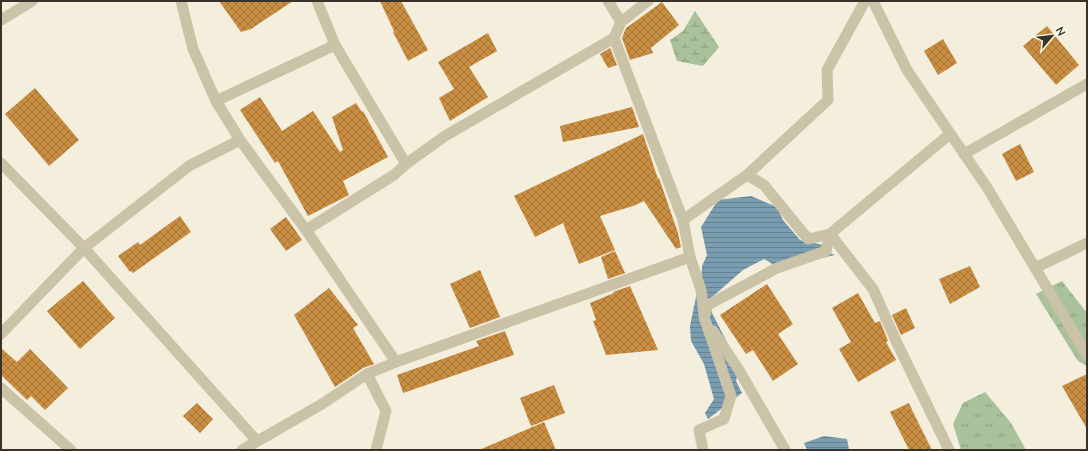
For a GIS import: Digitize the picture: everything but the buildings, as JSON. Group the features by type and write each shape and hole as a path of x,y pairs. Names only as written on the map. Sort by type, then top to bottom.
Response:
{"street":[{"path":"1,20 32,1"},
{"path":"181,1 194,49 216,101 240,140 306,230 396,362"},
{"path":"317,1 335,45 406,164"},
{"path":"608,1 621,22"},
{"path":"306,230 394,175 406,164 445,136 614,38 621,22 648,1"},
{"path":"683,220 747,175 828,100 827,70 865,1"},
{"path":"873,1 907,70 988,189 1087,355"},
{"path":"614,38 683,220 690,257 701,290 704,317 731,396 724,419 699,430 703,450"},
{"path":"216,101 335,45"},
{"path":"964,154 1087,84"},
{"path":"747,175 764,185 808,239 830,234 950,134"},
{"path":"1,334 84,248 189,166 240,140"},
{"path":"1,163 84,248 257,441"},
{"path":"704,317 708,305 777,268 826,251 830,234"},
{"path":"830,234 873,289 897,343 949,450"},
{"path":"1035,268 1087,243"},
{"path":"242,450 322,404 367,374 396,362 690,257"},
{"path":"704,317 739,370 785,450"},
{"path":"367,374 386,410 376,450"},
{"path":"1,388 71,450"}],"green space":[{"path":"695,11 719,47 703,66 677,61 670,40 683,31"},
{"path":"1062,281 1087,313 1087,366 1078,361 1036,294"},
{"path":"985,392 1011,423 1026,450 961,450 953,424 963,403"}],"water":[{"path":"751,196 777,207 783,220 800,240 824,245 826,251 835,255 777,268 764,259 743,270 711,298 708,305 739,366 736,381 742,393 708,419 705,413 714,399 704,364 691,341 690,326 696,297 701,290 702,266 707,255 701,227 718,200"},
{"path":"824,436 847,439 849,450 807,450 804,443"}]}
